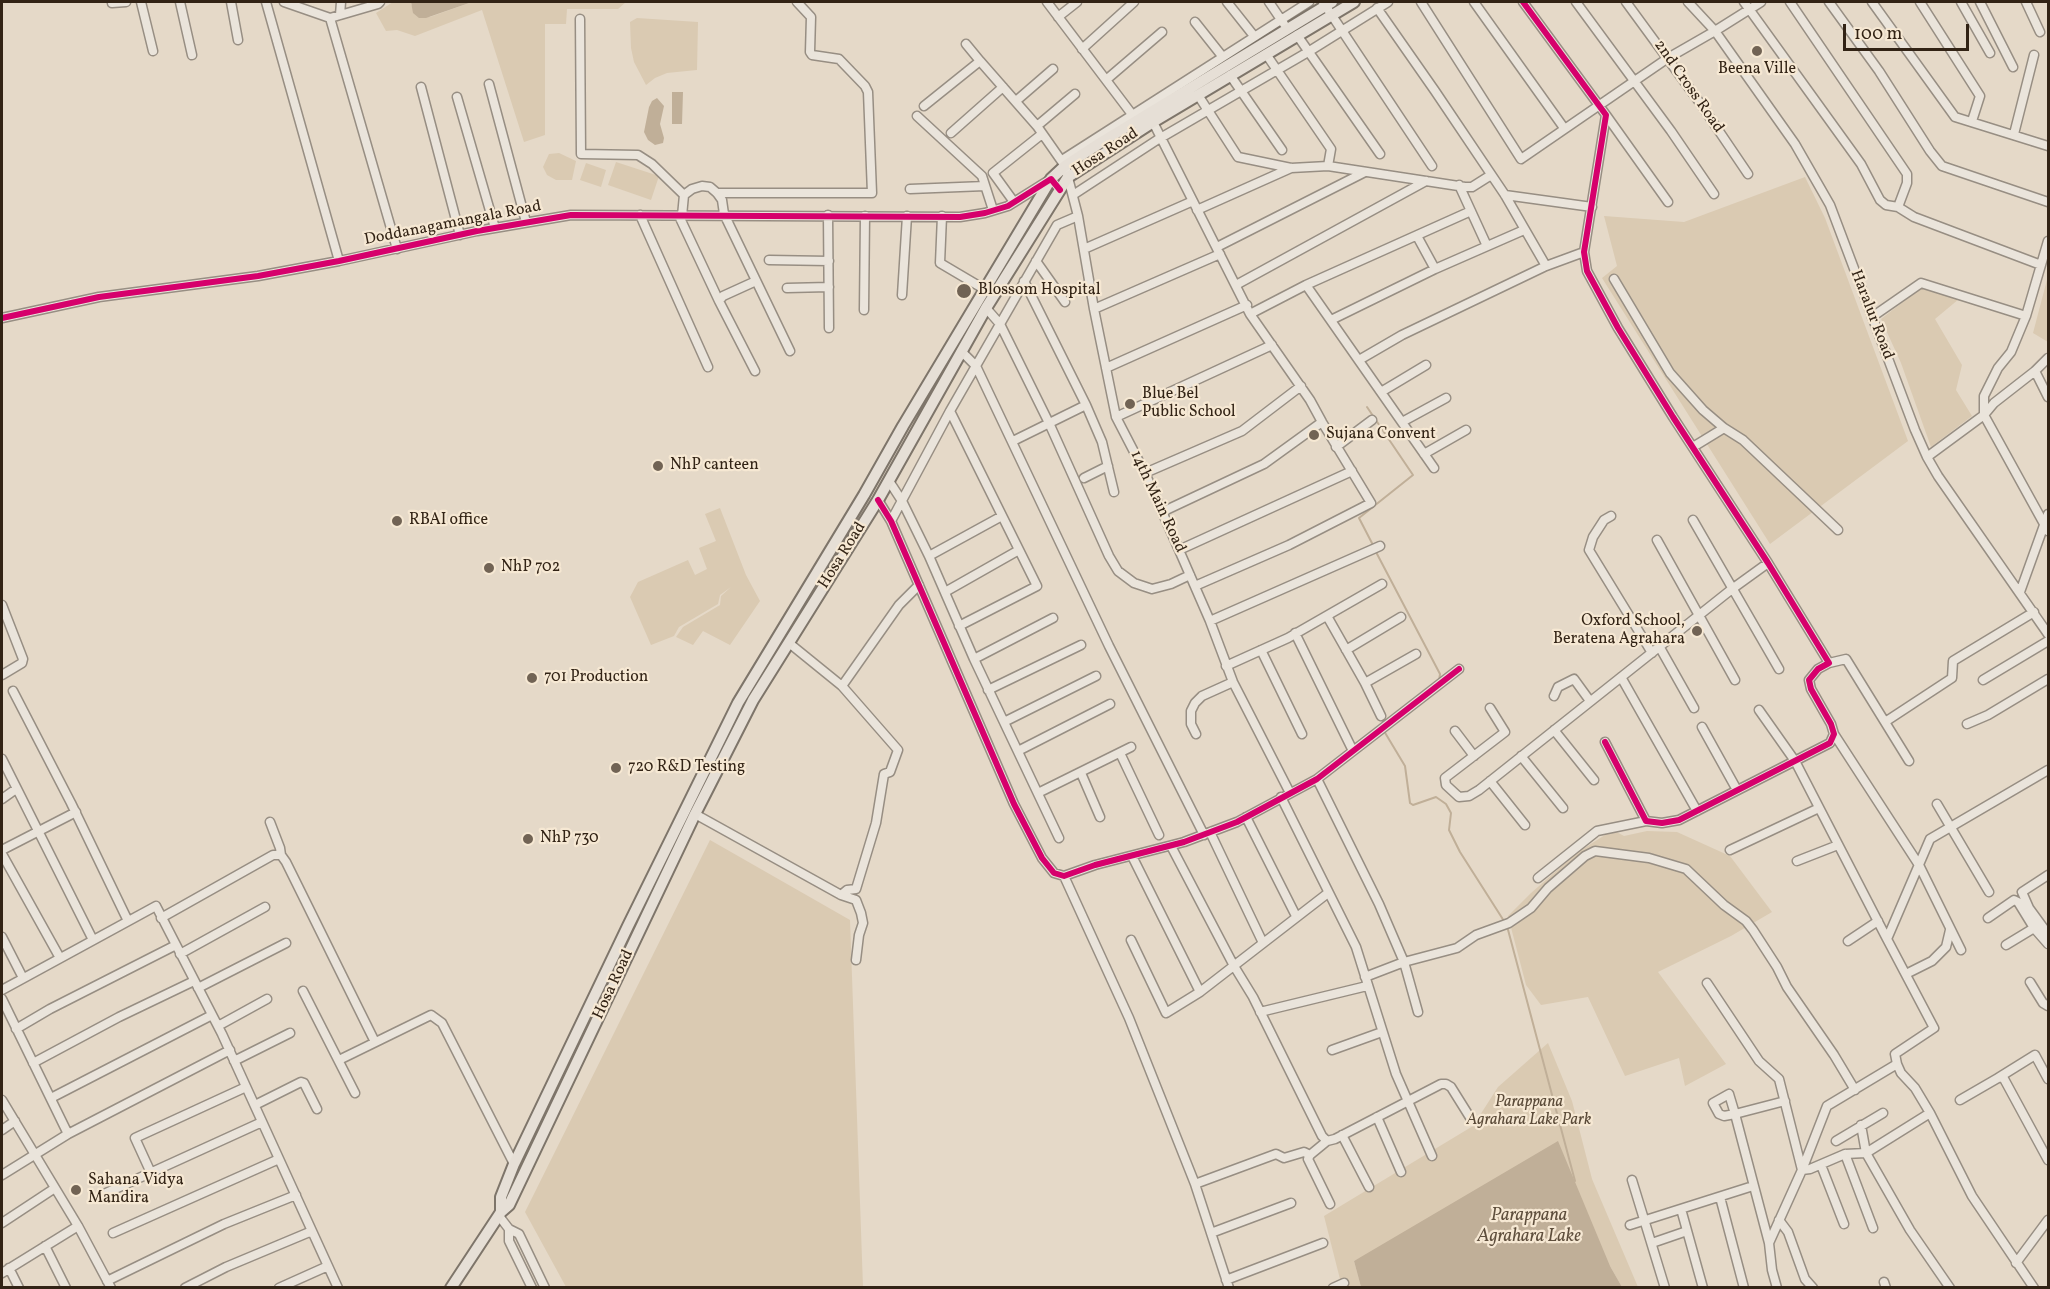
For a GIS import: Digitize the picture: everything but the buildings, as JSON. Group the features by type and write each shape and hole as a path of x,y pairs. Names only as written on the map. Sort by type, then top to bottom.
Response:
{"main road":[{"name":"Hosa Road","path":"500,1214 501,1197 514,1164 738,703 1051,178 1133,117 1284,25 1328,6 1354,2"},
{"name":"Hosa Road","path":"451,1287 514,1196 695,814 753,700 878,500 986,308 1060,190 1065,168 1153,122 1297,35 1328,6"},
{"path":"903,426 917,430"}],"street":[{"path":"112,3 126,2"},
{"path":"141,2 153,51"},
{"path":"180,2 192,56"},
{"path":"231,2 238,40"},
{"path":"266,2 339,261"},
{"path":"340,15 341,2"},
{"path":"290,3 330,18 380,2"},
{"path":"717,194 872,193 868,92 865,86 838,59 812,55 810,51 811,17 797,2"},
{"path":"1047,2 1133,117 1254,36 1284,25 1309,2"},
{"path":"1058,17 1077,2"},
{"path":"1082,49 1134,2"},
{"path":"1227,2 1254,36"},
{"path":"1269,2 1284,25"},
{"path":"1072,195 1161,138 1388,2"},
{"path":"1421,2 1521,159 1668,58 1716,31 1746,5 1761,2"},
{"path":"1474,2 1564,128"},
{"path":"1523,2 1668,202"},
{"path":"1576,2 1714,194"},
{"name":"2nd Cross Road","path":"1626,2 1668,58 1748,174"},
{"name":"Haralur Road","path":"1688,2 1716,31 1795,144 1830,205 1927,457 2049,634"},
{"path":"1790,2 1907,174 1907,183 1898,207"},
{"path":"1829,2 1879,71 1942,166 2049,202"},
{"path":"1872,2 1955,117 2049,146"},
{"path":"1920,2 1980,96 1972,121"},
{"path":"1961,2 1990,53"},
{"path":"1980,2 2013,67"},
{"path":"2026,2 2040,32"},
{"path":"1746,5 1861,164 1880,200 1886,205 1898,207 1914,216 2042,265"},
{"path":"1328,6 1355,53 1432,166"},
{"path":"1377,8 1436,91 1505,195 1546,266"},
{"path":"330,18 397,249"},
{"path":"580,19 581,154 638,155 652,164 684,195"},
{"path":"1195,22 1222,56"},
{"path":"1106,80 1162,32"},
{"path":"1297,35 1380,154"},
{"path":"966,44 1016,101 1065,168"},
{"path":"1266,54 1331,148 1328,166"},
{"path":"2014,134 2034,55"},
{"path":"924,105 980,61"},
{"path":"1016,101 1053,69"},
{"path":"1230,75 1282,150"},
{"path":"489,84 526,222"},
{"path":"421,87 460,235"},
{"path":"951,133 1003,87"},
{"path":"1014,202 993,173 1075,94"},
{"path":"1198,95 1238,157 1291,168 1328,166 1472,187 1491,175"},
{"path":"457,97 495,228"},
{"path":"1606,115 1584,252 1587,271 1597,292 1829,663"},
{"path":"917,116 982,176 993,210"},
{"path":"1153,122 1249,309 1301,386 1371,504 1288,545 1195,586"},
{"name":"14th Main Road","path":"1065,168 1078,216 1116,417 1145,473 1210,621 1233,682 1286,795 1328,893 1356,947 1396,1074 1432,1156"},
{"path":"1197,210 1291,168"},
{"path":"1094,309 1219,250 1365,171"},
{"path":"1051,178 1060,190"},
{"name":"Doddanagamangala Road","path":"2,318 99,297 258,276 571,215 960,216 993,210 1014,202 1051,178"},
{"path":"1236,285 1426,181"},
{"path":"1459,185 1487,246"},
{"path":"755,371 719,301 680,216 684,195 692,189 702,186 710,187 722,200 724,214 790,351"},
{"path":"910,189 985,186"},
{"path":"1505,195 1592,207"},
{"path":"1084,249 1193,201"},
{"path":"1106,368 1306,285 1471,211"},
{"path":"640,215 708,367"},
{"path":"828,215 829,328"},
{"path":"864,310 865,216"},
{"path":"902,295 907,216"},
{"path":"942,216 940,263 984,289"},
{"path":"891,521 950,411 1058,225 1078,216"},
{"path":"1331,320 1435,268 1524,230"},
{"path":"1417,236 1435,268"},
{"path":"2047,528 1984,415 1984,396 1998,368 2011,352 2026,316 2048,246"},
{"path":"1359,360 1402,335 1546,266 1584,252"},
{"path":"769,260 829,261"},
{"path":"1036,261 1065,302"},
{"path":"1614,279 1670,373 1703,410 1743,440 1839,530"},
{"path":"719,301 723,296 756,281"},
{"path":"1024,281 1102,442 1114,492"},
{"path":"1872,317 1921,282 2026,316"},
{"path":"1306,285 1434,468"},
{"path":"787,288 829,287"},
{"path":"986,308 1000,324 1118,571 1134,583 1152,589 1171,584 1190,575"},
{"path":"1116,417 1272,345"},
{"path":"961,351 976,366 1109,646 1263,942"},
{"path":"1927,457 1984,415 1994,403 2035,372 2049,358"},
{"path":"1381,392 1426,365"},
{"path":"2035,372 2049,397"},
{"path":"1145,473 1242,431 1301,386"},
{"path":"1402,422 1446,398"},
{"path":"1013,441 1086,405"},
{"path":"950,411 1037,586 959,626"},
{"path":"1336,447 1372,420"},
{"path":"1162,512 1264,464 1322,422"},
{"path":"1693,447 1724,428"},
{"path":"1424,454 1466,430"},
{"path":"1084,478 1108,466"},
{"path":"1179,550 1352,471"},
{"path":"889,481 902,501 929,556 988,690 1059,838"},
{"path":"878,500 891,521 1014,804 1042,858 1054,873 1064,876 1095,865 1171,846 1246,817 1317,779 1459,669"},
{"path":"2020,592 2047,528 2049,514"},
{"path":"929,556 1002,516"},
{"path":"1611,516 1604,520 1593,537 1589,550 1652,652"},
{"path":"1693,520 1779,669"},
{"path":"1657,540 1736,680"},
{"path":"1210,621 1380,546"},
{"path":"945,592 1019,550"},
{"path":"1490,708 1506,732 1445,778 1446,785 1459,797 1468,796 1490,781 1659,646 1768,563"},
{"path":"1226,666 1295,633 1382,584"},
{"path":"842,686 899,605 919,585"},
{"path":"2,605 24,659 22,663 2,675"},
{"path":"1885,722 1952,678 1953,661 2034,612"},
{"path":"1327,616 1381,716"},
{"path":"1346,650 1401,617"},
{"path":"974,659 1053,618"},
{"path":"1295,633 1353,751"},
{"path":"1983,680 2049,641"},
{"path":"789,643 842,686 898,750 890,772 884,774 876,823 856,889 847,890 841,895"},
{"path":"988,690 1081,645"},
{"path":"1659,646 1694,708"},
{"path":"1261,650 1302,734"},
{"path":"1365,683 1416,654"},
{"path":"1909,761 1846,658 1818,669 1809,680 1811,689 1832,724 1834,734 1919,865 1961,950"},
{"path":"1004,722 1096,676"},
{"path":"1621,677 1697,811"},
{"path":"1554,696 1558,687 1574,679 1590,701"},
{"path":"1967,724 1988,715 2049,679"},
{"path":"1196,734 1191,724 1191,711 1195,703 1202,696 1233,682"},
{"path":"13,691 76,812 128,921"},
{"path":"1018,751 1110,704"},
{"path":"1759,710 1795,761 1934,1028 1895,1054 1901,1073 1915,1088 1930,1113 1972,1196 2034,1287"},
{"path":"1702,727 1737,790"},
{"path":"1455,730 1473,756"},
{"path":"1554,730 1594,780"},
{"path":"1538,878 1598,831 1646,821 1662,823 1679,820 1830,743 1834,734"},
{"path":"1605,742 1646,821"},
{"path":"1038,793 1131,747"},
{"path":"1120,753 1159,835"},
{"path":"1521,756 1563,808"},
{"path":"2,759 93,940"},
{"path":"1887,939 1930,839 2049,770"},
{"path":"1081,773 1100,817"},
{"path":"1317,779 1379,904 1404,962 1418,1012"},
{"path":"1490,781 1525,825"},
{"path":"2,799 16,789"},
{"path":"1936,804 1989,892"},
{"path":"1730,850 1819,808"},
{"path":"60,958 2,852 76,812"},
{"path":"695,814 841,895 856,900 863,923 856,960"},
{"path":"1246,817 1296,916"},
{"path":"270,822 281,855 375,1042"},
{"path":"1797,861 1838,845"},
{"path":"1171,846 1260,1012 1302,1100 1327,1141"},
{"path":"1260,1012 1366,982 1404,962 1457,948 1476,935 1505,924 1531,908 1548,888 1585,856 1595,851 1649,858 1686,869 1724,905 1746,921 1754,930 1787,987 1855,1089"},
{"path":"162,918 273,855 281,855"},
{"path":"1132,855 1200,992"},
{"path":"2049,875 2022,892 2030,908 2049,934"},
{"path":"1064,876 1129,1018 1195,1184 1228,1284 1323,1243"},
{"path":"1131,940 1166,1013 1200,992 1328,893"},
{"path":"1988,918 2014,900 2018,902 2034,928 2049,944"},
{"path":"2,990 156,906 230,1050 338,1287"},
{"path":"180,954 265,907"},
{"path":"1848,941 1878,921"},
{"path":"2006,945 2034,928"},
{"path":"1906,974 1932,961 1941,953 1946,947 1950,929"},
{"path":"2,941 23,978"},
{"path":"33,1063 119,1017 196,985 286,943"},
{"path":"16,1029 50,1009 176,945"},
{"path":"2030,982 2043,1003 2049,1006"},
{"path":"1707,983 1759,1061 1779,1079 1802,1170"},
{"path":"303,991 355,1093"},
{"path":"2,999 68,1134"},
{"path":"218,1026 267,999"},
{"path":"51,1098 212,1015"},
{"path":"339,1060 431,1015 442,1023 514,1164"},
{"path":"1332,1050 1382,1032"},
{"path":"234,1061 290,1033"},
{"path":"2,1175 68,1134 230,1050"},
{"path":"1960,1100 2035,1055 2049,1079"},
{"path":"1769,1243 1802,1170 1827,1106 1897,1064"},
{"path":"1998,1078 2003,1077 2007,1082 2049,1160"},
{"path":"255,1105 301,1082 304,1083 317,1109"},
{"path":"1330,1204 1308,1159 1327,1141 1441,1084 1451,1087 1472,1119"},
{"path":"151,1173 135,1137 246,1087"},
{"path":"2,1100 56,1188 109,1284 224,1224 296,1195"},
{"path":"1777,1287 1772,1270 1769,1243 1735,1114 1785,1101"},
{"path":"1836,1141 1883,1113"},
{"path":"1802,1170 1821,1165 1845,1154 1866,1153 1930,1113"},
{"path":"1377,1117 1401,1172"},
{"path":"2,1130 15,1121"},
{"path":"104,1194 262,1122"},
{"path":"1861,1125 1866,1153 1910,1230 1950,1287"},
{"path":"1342,1135 1369,1186"},
{"path":"1195,1184 1276,1154 1284,1158 1304,1152 1310,1155"},
{"path":"1845,1154 1873,1228"},
{"path":"113,1233 279,1159"},
{"path":"1821,1165 1844,1224"},
{"path":"1632,1180 1665,1287"},
{"path":"1630,1225 1753,1186"},
{"path":"2,1223 56,1188"},
{"path":"1720,1197 1744,1287"},
{"path":"1211,1233 1291,1203"},
{"path":"1681,1209 1702,1287"},
{"path":"500,1214 509,1229 509,1240 532,1287"},
{"path":"1779,1220 1788,1232 1805,1279 1813,1287"},
{"path":"2016,1263 2049,1220"},
{"path":"19,1287 5,1270 78,1226"},
{"path":"509,1229 519,1234 545,1287"},
{"path":"185,1287 312,1231"},
{"path":"1652,1243 1687,1232"},
{"path":"45,1246 66,1287"},
{"path":"279,1287 328,1266"},
{"path":"1333,1287 1344,1283"}],"green space":[{"path":"393,2 411,2 411,5 430,17 472,2 626,2 618,9 567,9 566,24 545,24 545,135 524,142 482,10 415,36 397,30 386,31 376,13"},
{"path":"637,18 698,22 697,70 667,73 646,85 634,62 631,48 630,22"},
{"path":"559,153 576,161 572,180 556,180 547,175 543,167 549,154"},
{"path":"616,162 659,176 651,200 608,185"},
{"path":"586,163 606,170 601,187 580,180"},
{"path":"1805,177 1825,218 1908,441 1770,544 1602,278 1617,266 1604,216 1684,222"},
{"path":"2048,276 2048,342 2033,333"},
{"path":"1921,288 1959,299 1935,319 1962,365 1956,390 1972,416 1931,447 1901,363 1881,319"},
{"path":"720,508 746,575 760,601 730,645 703,631 693,645 676,637 683,627 720,605 721,596 731,587 720,595 718,604 679,627 674,636 651,645 630,597 638,582 688,560 695,575 707,569 699,548 716,541 705,514"},
{"path":"1613,830 1624,836 1647,831 1677,832 1730,856 1772,912 1731,936 1658,972 1726,1064 1685,1086 1679,1058 1625,1076 1588,997 1541,1005 1526,985 1508,916 1578,852"},
{"path":"710,840 850,920 863,1287 566,1287 525,1212"},
{"name":"Parappana Agrahara Lake Park","path":"1548,1043 1572,1101 1592,1179 1638,1287 1622,1287 1610,1266 1360,1258 1354,1261 1361,1287 1342,1287 1324,1216 1473,1126 1498,1087"}],"water":[{"path":"411,2 472,2 426,18 419,18 413,13"},
{"path":"672,92 683,92 682,124 672,124"},
{"path":"657,98 664,106 660,124 664,138 663,143 655,145 648,140 644,132 649,107"},
{"name":"Parappana Agrahara Lake","path":"1558,1141 1610,1266 1622,1287 1361,1287 1354,1261"}],"waterway":[{"path":"1367,407 1413,475 1359,518 1374,547"},
{"path":"1376,552 1440,674 1439,681"},
{"path":"1384,731 1405,766 1410,803 1413,805 1436,797 1446,804 1451,813 1449,830 1460,852 1504,921"},
{"path":"1507,926 1575,1181"}],"cycle path":[{"path":"1523,2 1606,115 1584,252 1587,271 1618,328 1829,663 1818,669 1809,680 1811,689 1831,724 1834,734 1830,743 1679,820 1662,823 1646,821 1605,742"},
{"path":"2,318 99,297 258,276 477,231 571,215 960,217 1008,206 1051,179 1060,190"},
{"path":"878,500 891,521 1014,804 1042,858 1054,873 1064,876 1095,865 1184,842 1237,822 1317,779 1459,669"}],"place":[{"name":"Beena Ville","path":"1757,51"},
{"name":"Blossom Hospital","path":"964,291"},
{"name":"Blue Bel Public School","path":"1130,404"},
{"name":"Sujana Convent","path":"1314,435"},
{"name":"NhP canteen","path":"658,466"},
{"name":"RBAI office","path":"397,521"},
{"name":"NhP 702","path":"489,568"},
{"name":"Oxford School, Beratena Agrahara","path":"1697,631"},
{"name":"701 Production","path":"532,678"},
{"name":"720 R&D Testing","path":"616,768"},
{"name":"NhP 730","path":"528,839"},
{"name":"Sahana Vidya Mandira","path":"76,1190"}]}
